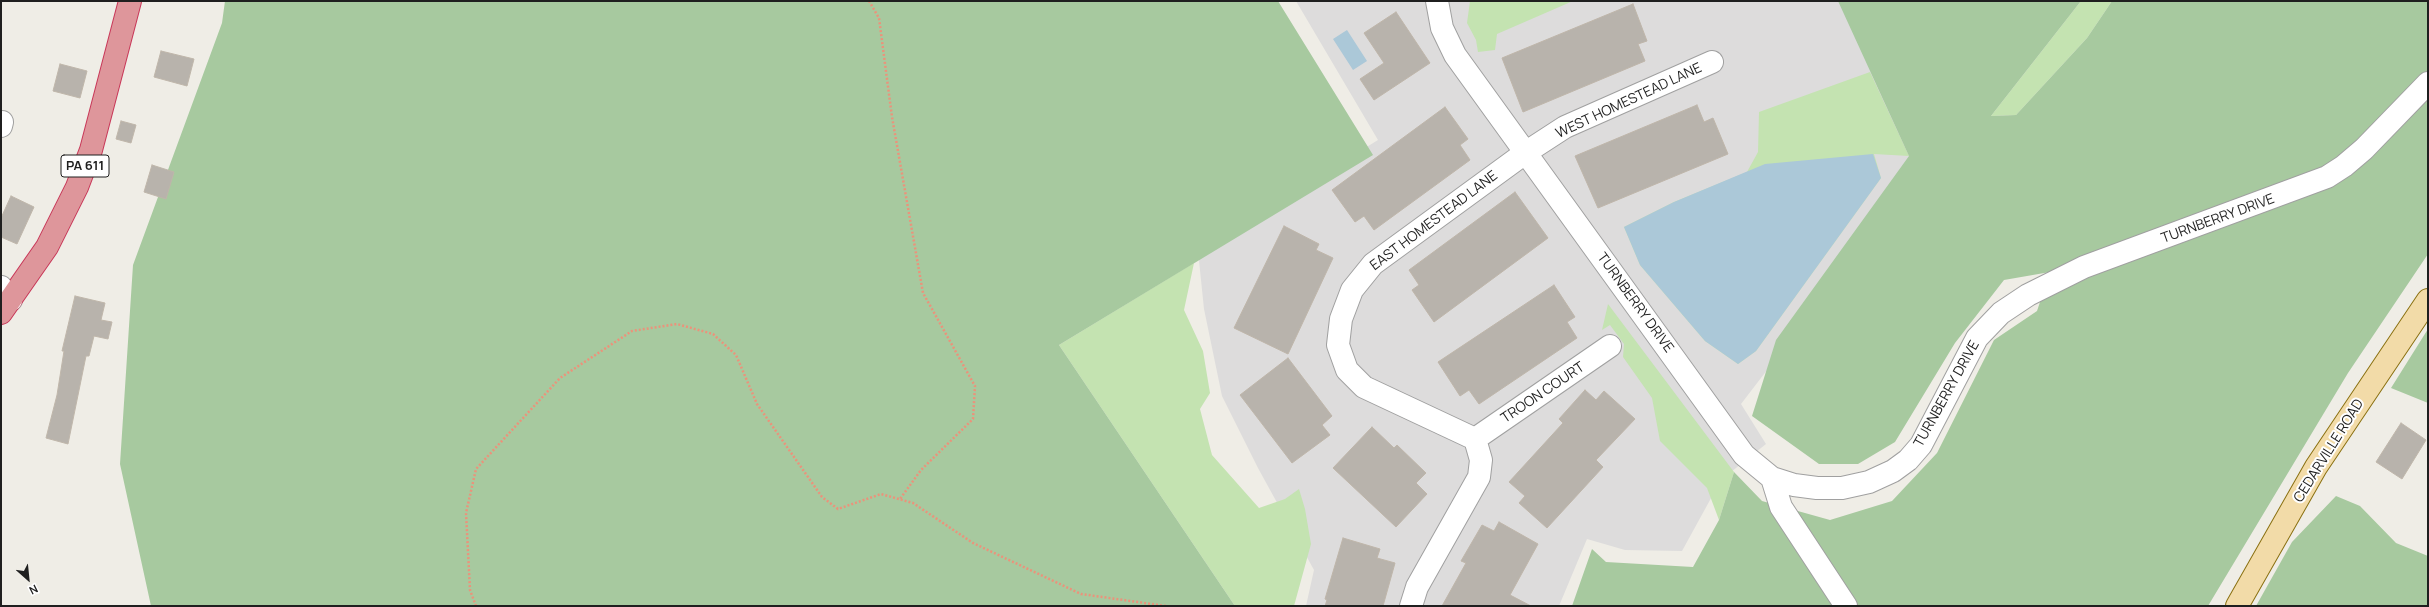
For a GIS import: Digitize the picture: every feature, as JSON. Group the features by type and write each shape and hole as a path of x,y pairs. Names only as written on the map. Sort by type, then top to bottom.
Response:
{"highway":[{"name":"PA 611","path":"4,300 46,247 77,187 93,142 130,1"}],"main road":[{"name":"CEDARVILLE ROAD","path":"2237,606 2316,467 2428,300"}],"street":[{"name":"TURNBERRY DRIVE","path":"1437,1 1442,28 1455,55 1744,455 1772,478 1794,485 1817,488 1842,488 1870,482 1893,471 1908,460 1921,445 1977,338 2001,313 2042,287 2084,267 2327,177 2344,166 2364,149 2428,83"},
{"name":"WEST HOMESTEAD LANE","path":"1525,153 1582,119 1712,62"},
{"name":"EAST HOMESTEAD LANE","path":"1475,439 1364,387 1347,370 1338,345 1341,319 1352,290 1373,264 1525,153"},
{"name":"TROON COURT","path":"1475,439 1610,346"},
{"path":"1411,606 1417,587 1479,476 1482,460 1475,439"},
{"path":"1772,478 1781,507 1846,606"}],"path":[{"path":"869,1 879,18 892,117 923,293 975,386 973,418 921,470 900,499"},
{"path":"476,606 470,590 466,513 476,469 560,378 632,331 677,324 713,334 736,355 757,404 822,497 838,509 882,494 900,499 913,503 973,543 1081,594 1166,606"}],"shaded area":[{"path":"1296,1 1839,1 1923,167 1741,404 1766,444 1721,480 1682,551 1625,550 1587,539 1559,606 1306,606 1314,570 1258,468 1222,396 1204,309 1198,251 1378,140"}],"green space":[{"path":"225,1 1278,1 1373,155 1059,345 1235,606 151,606 120,464 133,265 222,23"},
{"path":"1470,1 1573,1 1497,34 1495,50 1478,52 1476,40 1467,23"},
{"path":"1838,1 2081,1 1991,116 2016,115 2087,38 2112,1 2428,1 2428,254 2348,373 2208,606 1572,606 1592,549 1606,562 1693,567 1719,520 1734,472 1762,501 1830,520 1892,501 1937,453 1994,340 2037,311 2050,272 2004,280 1955,343 1895,442 1858,464 1819,464 1752,416 1776,340 1909,156"},
{"path":"2081,1 2112,1 2087,38 2016,115 1991,116"},
{"path":"1870,72 1909,156 1874,154 1881,178 1756,351 1738,364 1705,341 1640,265 1624,227 1674,202 1747,172 1758,152 1759,112"},
{"path":"1194,263 1184,310 1203,351 1210,393 1200,409 1212,455 1259,508 1285,499 1299,489 1305,509 1311,544 1294,606 1235,606 1059,345"},
{"path":"1608,304 1734,472 1719,520 1707,488 1660,441 1652,398 1623,357 1624,344 1610,325 1602,330"},
{"path":"2428,329 2428,403 2391,388"},
{"path":"2336,496 2360,506 2396,543 2428,556 2428,606 2256,606 2292,542"}],"water":[{"path":"1347,30 1367,61 1353,70 1333,39"},
{"path":"1873,154 1881,178 1756,351 1738,364 1705,341 1640,265 1624,227 1674,202 1765,164"}],"building":[{"path":"1633,4 1647,41 1638,44 1645,61 1523,112 1502,58"},
{"path":"1396,12 1430,63 1374,100 1360,79 1384,63 1364,33"},
{"path":"161,51 194,59 187,86 154,77"},
{"path":"60,64 87,71 80,98 53,91"},
{"path":"1697,105 1704,122 1713,118 1728,154 1598,208 1575,156"},
{"path":"1445,107 1468,139 1460,145 1470,160 1374,230 1364,216 1355,222 1332,190"},
{"path":"121,121 136,125 131,143 116,139"},
{"path":"152,165 174,172 166,199 144,192"},
{"path":"1515,192 1548,238 1434,322 1412,290 1419,285 1409,270"},
{"path":"11,196 34,207 17,244 1,237 1,218"},
{"path":"1284,226 1319,244 1316,250 1333,258 1288,354 1234,328"},
{"path":"1554,285 1575,317 1567,322 1577,338 1479,404 1469,390 1460,396 1438,362"},
{"path":"75,296 105,303 101,320 112,322 108,339 94,336 89,356 86,356 68,444 46,438 57,395 64,351 62,351"},
{"path":"1288,358 1332,416 1322,425 1330,435 1292,463 1240,395"},
{"path":"1585,390 1596,400 1604,391 1635,419 1596,460 1603,467 1547,528 1519,503 1525,496 1509,482 1563,423 1559,419"},
{"path":"2401,423 2426,440 2402,479 2376,462"},
{"path":"1372,427 1394,448 1397,445 1426,473 1416,483 1427,494 1396,527 1333,468"},
{"path":"1499,522 1538,544 1510,595 1531,606 1442,606 1466,563 1461,561 1482,525 1494,531"},
{"path":"1343,538 1380,549 1377,558 1395,563 1383,606 1325,606 1327,600 1325,599"}]}
